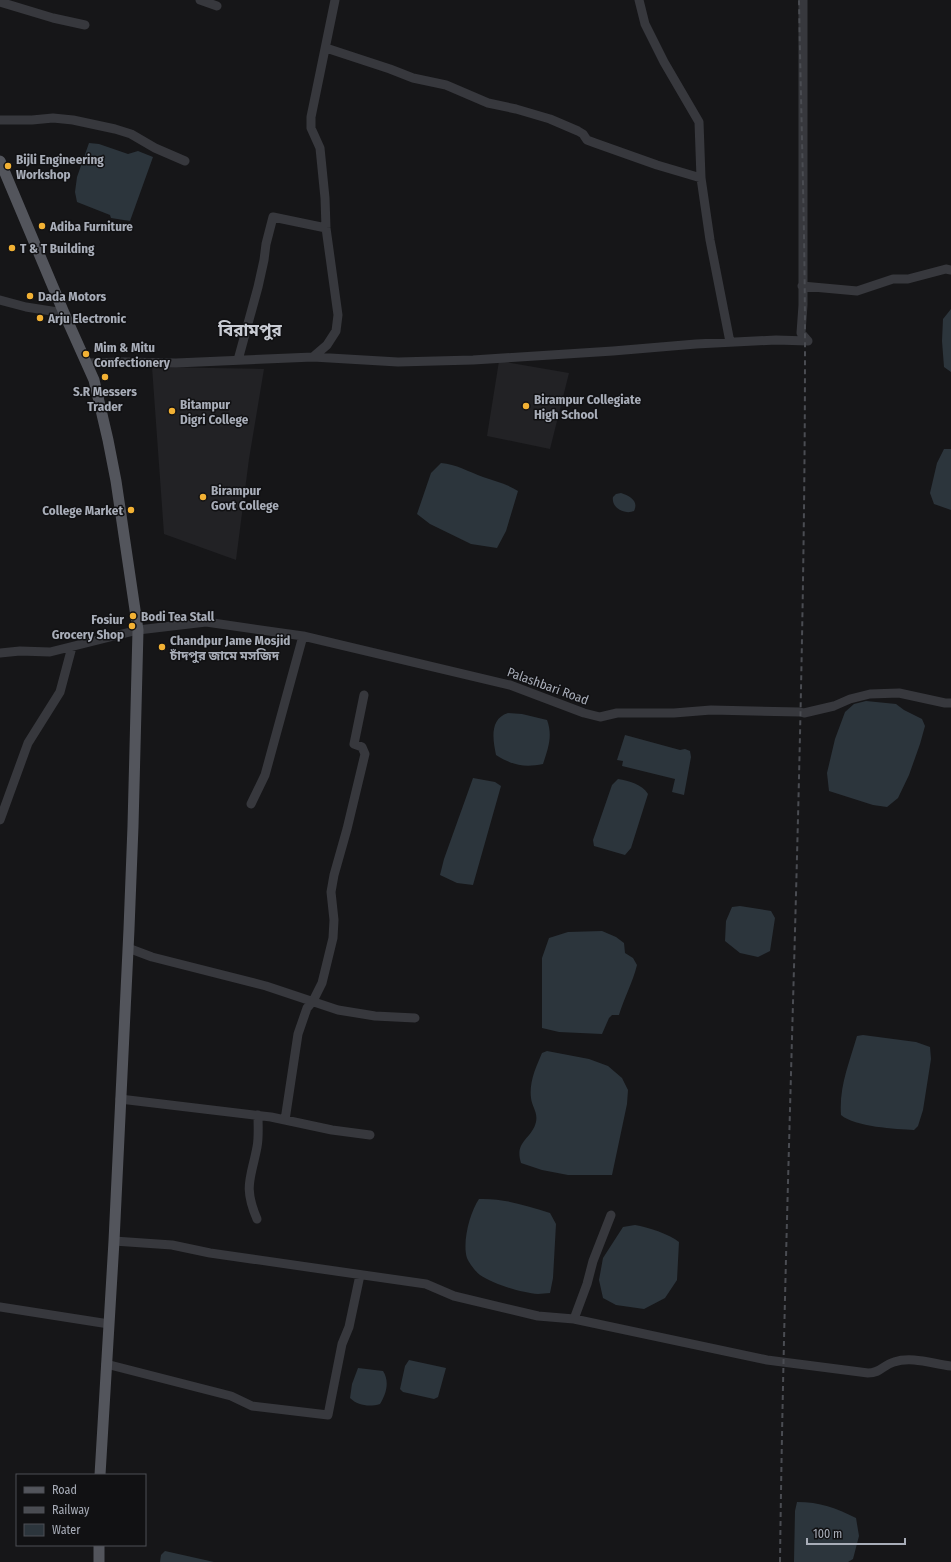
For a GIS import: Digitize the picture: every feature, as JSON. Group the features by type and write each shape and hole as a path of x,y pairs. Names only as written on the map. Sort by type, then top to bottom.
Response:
{"main road":[{"path":"0,161 94,380 110,447 138,630 128,948 114,1241 100,1474"},
{"path":"99,1546 99,1562"}],"street":[{"path":"200,0 217,6"},
{"path":"313,357 327,345 336,331 338,315 326,228 326,198 320,148 311,128 311,117 335,0"},
{"path":"639,0 645,24 664,62 699,122 701,178 710,240 730,342"},
{"path":"87,363 176,363 313,357 398,362 473,360 730,342 776,340 808,341 801,333 803,0"},
{"path":"0,2 53,18 85,25"},
{"path":"326,48 413,78 446,86 488,103 550,119 578,131 583,134 587,140 657,165 701,178"},
{"path":"0,120 32,120 52,118 73,120 115,129 131,134 155,148 185,161"},
{"path":"238,360 258,287 273,217 326,228"},
{"path":"802,286 857,291 893,279 908,279 946,269 951,270"},
{"path":"0,300 26,307 64,313"},
{"name":"Palashbari Road","path":"0,653 20,651 50,652 138,630 206,622 303,636 510,685 584,713 600,717 617,713 674,713 711,710 792,711 804,713 834,706 850,699 870,694 899,693 951,703"},
{"path":"251,804 265,775 303,636"},
{"path":"0,820 28,743 60,692 72,647"},
{"path":"285,1120 298,1034 307,1008 313,1001 322,983 333,938 334,920 331,892 334,874 347,829 365,754 362,747 354,744 364,695"},
{"path":"128,948 152,957 240,978 338,1010 356,1014 415,1018"},
{"path":"120,1099 258,1116 332,1130 370,1135"},
{"path":"258,1116 258,1146 249,1183 250,1201 258,1219"},
{"path":"574,1319 587,1284 593,1261 611,1215"},
{"path":"114,1241 172,1245 210,1253 426,1284 454,1296 538,1316 574,1319 790,1364 875,1373 879,1372 886,1365 901,1361 913,1360 951,1366"},
{"path":"106,1364 231,1396 252,1406 328,1415 342,1344 349,1327 360,1275"},
{"path":"0,1307 109,1324"}],"shaded area":[{"name":"Birampur Collegiate High School","path":"499,361 569,373 550,449 487,436"},
{"name":"Birampur Govt College","path":"152,367 264,369 249,459 236,560 164,534"}],"water":[{"path":"89,143 99,144 128,154 138,151 153,157 130,221 111,218 110,215 77,202 75,192 77,177"},
{"path":"951,309 951,372 944,367 942,341 943,319"},
{"path":"944,449 951,449 951,510 934,504 930,493 937,463"},
{"path":"441,463 457,467 518,491 506,531 497,548 471,544 430,524 417,514 431,473"},
{"path":"621,493 633,499 635,504 634,511 627,512 619,510 616,507 613,497 616,494"},
{"path":"866,701 896,704 922,719 925,726 909,775 898,798 887,807 873,805 829,791 827,773 835,739 845,712 854,704"},
{"path":"508,713 522,714 547,720 550,737 543,764 530,766 518,765 496,755 493,737 495,725 502,716"},
{"path":"625,735 680,750 685,749 690,751 691,757 684,795 672,792 675,779 622,766 623,761 617,760"},
{"path":"473,778 495,782 501,786 473,885 457,883 440,875 444,859"},
{"path":"618,779 639,785 648,794 631,848 625,855 594,846 593,840 612,785"},
{"path":"740,906 771,911 775,918 770,951 758,957 740,953 725,941 726,921 732,907"},
{"path":"602,931 616,937 624,943 625,953 633,958 637,965 619,1015 612,1015 609,1018 602,1034 559,1032 542,1028 542,958 549,938 568,932"},
{"path":"863,1035 916,1042 930,1047 931,1059 923,1110 918,1126 914,1130 866,1125 847,1119 841,1115 845,1075 857,1036"},
{"path":"547,1051 589,1059 608,1066 622,1078 628,1090 627,1104 612,1175 568,1175 542,1170 521,1163 519,1156 520,1150 524,1141 534,1128 536,1122 536,1115 531,1098 532,1080 542,1053"},
{"path":"479,1199 506,1201 550,1213 556,1224 553,1278 550,1293 538,1294 508,1288 492,1282 478,1274 467,1258 466,1236 470,1219"},
{"path":"635,1225 658,1231 679,1242 677,1280 665,1298 644,1309 616,1305 603,1298 599,1280 603,1258 623,1227"},
{"path":"409,1360 446,1368 438,1397 434,1399 403,1392 400,1389 405,1366"},
{"path":"358,1368 383,1371 387,1384 380,1404 364,1405 353,1401 350,1398 352,1384"},
{"path":"797,1502 828,1506 856,1518 859,1536 853,1559 848,1562 794,1562 795,1511"},
{"path":"165,1551 214,1562 160,1562 161,1555"}],"railway":[{"path":"780,1562 786,1258 802,649 804,497 805,302 799,0"}],"place":[{"name":"Bijli Engineering Workshop","path":"8,166"},
{"name":"Adiba Furniture","path":"42,226"},
{"name":"T & T Building","path":"12,248"},
{"name":"Dada Motors","path":"30,296"},
{"name":"Arju Electronic","path":"40,318"},
{"name":"Mim & Mitu Confectionery","path":"86,354"},
{"name":"S.R Messers Trader","path":"105,377"},
{"name":"Birampur Collegiate High School","path":"526,406"},
{"name":"Bitampur Digri College","path":"172,411"},
{"name":"Birampur Govt College","path":"203,497"},
{"name":"College Market","path":"131,510"},
{"name":"Bodi Tea Stall","path":"133,616"},
{"name":"Fosiur Grocery Shop","path":"132,626"},
{"name":"Chandpur Jame Mosjid চাঁদপুর জামে মসজিদ","path":"162,647"}],"district":[{"name":"বিরামপুর","path":"250,330"}]}
